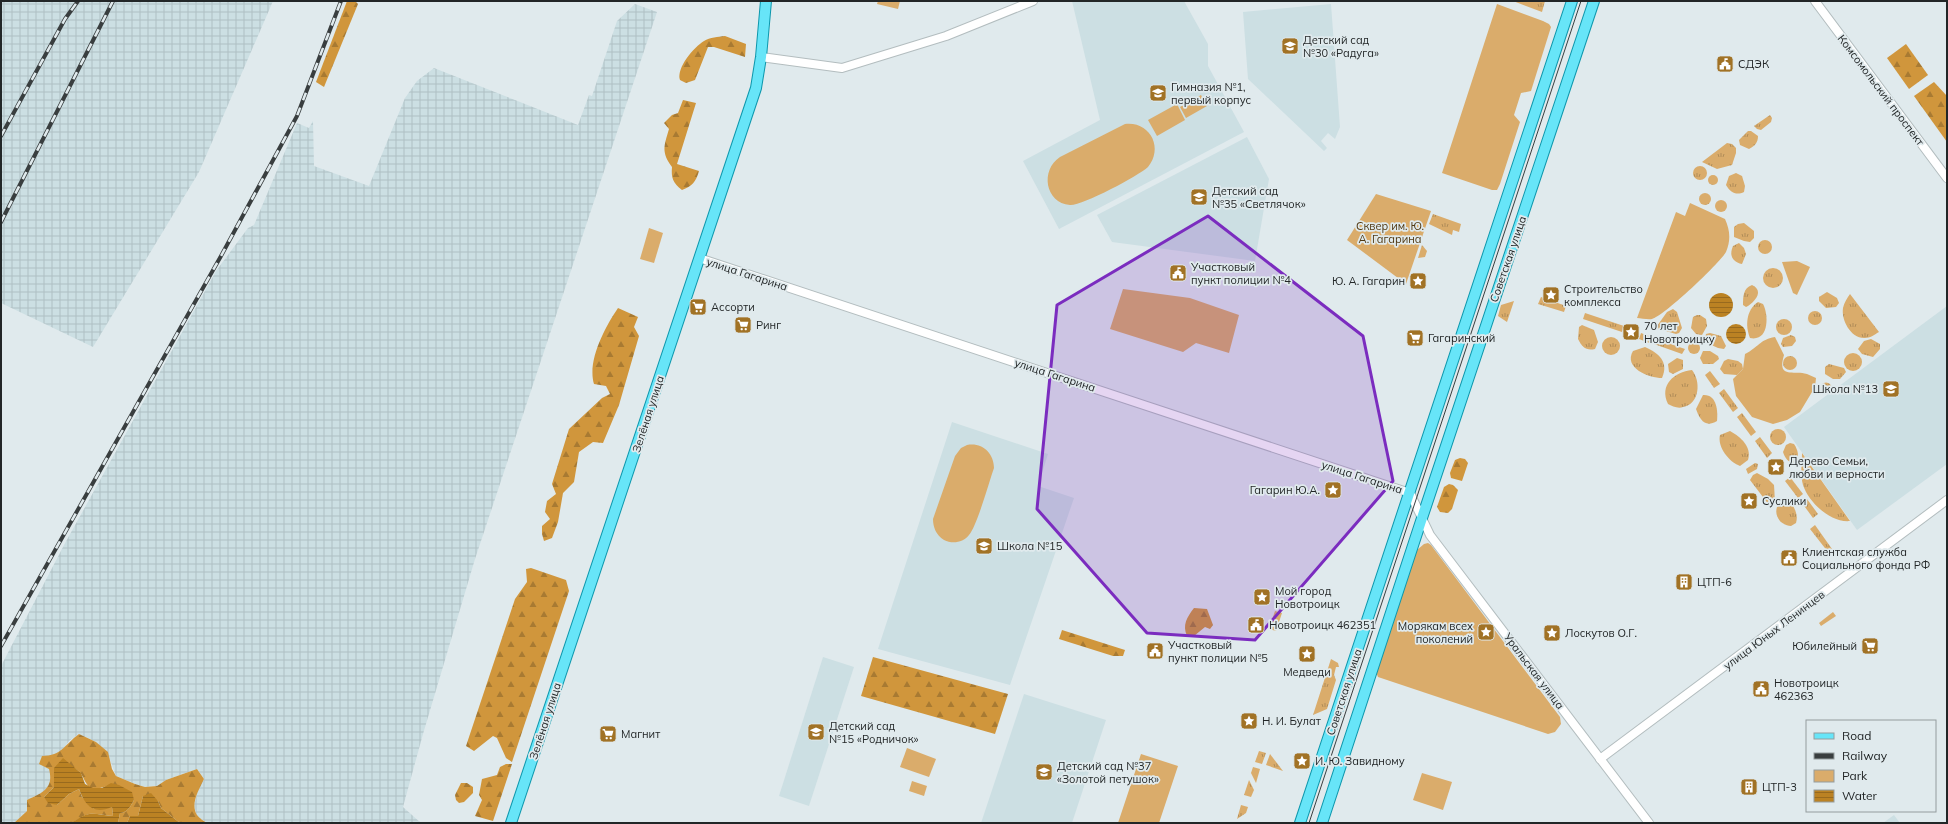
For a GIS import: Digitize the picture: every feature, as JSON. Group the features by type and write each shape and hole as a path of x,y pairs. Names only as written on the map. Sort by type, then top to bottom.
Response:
{"main road":[{"name":"Зелёная улица","path":"512,823 756,88 761,57 766,1"},
{"name":"Советская улица","path":"1300,823 1572,1"},
{"name":"Советская улица","path":"1322,823 1594,1"}],"street":[{"path":"761,57 842,68 946,36 1033,1"},
{"name":"Комсомольский проспект","path":"1815,1 1947,178"},
{"name":"улица Гагарина","path":"699,258 1410,493"},
{"path":"1410,493 1422,518"},
{"name":"улица Юных Ленинцев","path":"1600,759 1947,500"},
{"name":"Уральская улица","path":"1422,518 1430,535 1649,823"}],"highlighted area":[{"path":"1208,216 1363,336 1393,481 1255,640 1147,633 1037,509 1057,305"}],"shaded area":[{"path":"1,1 273,1 199,172 93,347 1,303"},
{"name":"Гимназия №1, первый корпус","path":"1072,1 1184,1 1208,44 1208,66 1244,132 1059,229 1023,161 1100,120"},
{"path":"635,4 657,12 475,559 423,734 403,807 421,823 207,823 197,816 194,806 197,793 204,779 197,769 166,780 157,786 145,787 116,776 110,760 96,742 79,734 69,741 50,769 51,776 48,788 40,794 27,800 27,811 14,823 1,823 1,666 64,545 216,271 248,228 254,225 297,123 309,128 313,121 314,166 369,186 405,98 417,81 434,68 578,125 589,95 592,96 617,21"},
{"name":"Детский сад №30 «Радуга»","path":"1331,4 1340,127 1335,139 1328,133 1321,141 1327,148 1324,151 1248,79 1243,12"},
{"name":"Детский сад №35 «Светлячок»","path":"1247,137 1269,179 1255,261 1112,242 1097,215"},
{"name":"Школа №13","path":"1947,306 1947,464 1857,530 1784,427"},
{"name":"Школа №15","path":"952,422 1048,454 1038,486 1074,498 1010,685 878,649"},
{"name":"Детский сад №15 «Родничок»","path":"823,657 854,667 809,806 779,796"},
{"name":"Детский сад №37 «Золотой петушок»","path":"1024,694 1106,720 1072,823 981,823"},
{"path":"1894,815 1900,823 1883,823"}],"green space":[{"path":"347,1 355,1 358,4 324,87 316,82"},
{"path":"878,1 900,1 898,9 877,4"},
{"path":"1513,1 1545,1 1542,12"},
{"path":"1497,4 1543,21 1551,27 1531,91 1521,93 1514,115 1520,122 1500,184 1497,190 1492,190 1442,173"},
{"path":"725,36 746,44 745,57 714,47 708,47 695,80 686,83 680,80 679,75 683,64 695,48 706,40 714,37"},
{"path":"1906,44 1928,75 1909,89 1887,58"},
{"path":"1934,82 1947,96 1947,142 1914,96"},
{"path":"1201,95 1207,106 1186,118 1180,107"},
{"path":"683,100 696,103 677,164 699,171 693,183 682,190 673,180 672,167 666,157 664,149 669,129 664,123 672,115 678,113"},
{"path":"1177,104 1185,120 1157,136 1148,120"},
{"path":"1770,115 1772,118 1771,122 1761,130 1754,126"},
{"path":"1125,124 1134,124 1141,127 1152,137 1155,152 1153,160 1148,167 1110,190 1086,201 1070,205 1062,203 1055,198 1048,185 1048,177 1054,163 1060,157"},
{"path":"1748,131 1751,131 1758,136 1756,144 1749,149 1740,145 1739,140"},
{"path":"1727,143 1732,144 1736,148 1732,165 1717,169 1702,162"},
{"path":"1697,166 1703,166 1707,170 1707,176 1703,180 1697,180 1693,176 1693,170"},
{"path":"1736,173 1742,176 1745,186 1744,192 1738,194 1729,190 1726,185 1729,176"},
{"path":"1711,175 1715,175 1717,176 1717,184 1711,185 1708,182 1708,178"},
{"path":"1703,193 1707,193 1711,199 1707,205 1703,205 1699,201 1699,197"},
{"name":"Сквер им. Ю. А. Гагарина","path":"1376,194 1431,211 1406,284 1347,240"},
{"path":"1719,200 1723,200 1727,206 1723,212 1719,212 1715,208 1715,204"},
{"path":"1690,203 1725,219 1729,235 1729,243 1726,252 1703,277 1668,309 1652,319 1637,318 1676,212 1685,216"},
{"path":"1433,214 1461,224 1459,232 1453,230 1452,235 1429,224"},
{"path":"1744,223 1754,231 1754,238 1750,242 1734,237 1734,227 1738,224"},
{"path":"649,228 663,233 654,263 640,259"},
{"path":"1765,240 1770,242 1772,247 1770,252 1765,254 1760,252 1758,247 1760,242"},
{"path":"1739,243 1744,248 1746,254 1742,264 1736,262 1731,255 1733,246"},
{"path":"1422,245 1427,251 1425,257 1418,258"},
{"path":"1797,261 1810,267 1797,295 1793,293 1782,262"},
{"path":"1773,268 1780,271 1783,278 1780,285 1773,288 1766,285 1763,278 1766,271"},
{"path":"1752,285 1758,290 1758,294 1755,300 1746,307 1743,305 1744,293 1749,286"},
{"path":"1123,289 1190,298 1239,315 1229,353 1196,343 1183,352 1110,329"},
{"path":"1827,292 1837,298 1839,303 1836,307 1826,308 1819,301 1819,297"},
{"path":"1850,294 1879,332 1865,338 1851,332 1845,323 1843,313 1843,308"},
{"path":"1541,297 1566,306 1564,312 1538,304"},
{"path":"1514,301 1507,322 1498,316 1501,305"},
{"path":"1758,302 1763,304 1765,309 1767,321 1766,327 1761,336 1750,338 1747,328 1748,318 1751,309"},
{"path":"618,308 638,317 634,327 639,336 619,405 603,443 593,442 579,452 574,482 563,493 558,522 552,538 544,541 542,526 550,519 545,512 547,501 556,494 552,484 569,429 602,398 610,394 606,386 594,384 592,375 598,344"},
{"path":"1673,309 1677,312 1682,328 1679,333 1676,334 1659,329 1657,326 1667,312"},
{"path":"1812,311 1818,311 1822,315 1822,321 1818,325 1812,325 1808,321 1808,315"},
{"path":"1585,313 1624,326 1622,332 1583,319"},
{"path":"1700,315 1706,319 1707,326 1702,335 1696,334 1691,328 1693,317"},
{"path":"1784,319 1791,324 1792,327 1787,334 1784,335 1777,330 1776,327 1781,320"},
{"path":"1582,325 1594,330 1598,342 1595,349 1587,349 1578,339 1579,327"},
{"path":"1641,333 1654,338 1652,344 1639,339"},
{"path":"1710,333 1721,336 1726,346 1724,349 1707,343 1705,339 1706,334"},
{"path":"1791,335 1795,337 1796,341 1792,346 1783,347 1781,344 1783,338"},
{"path":"1607,337 1615,337 1620,342 1618,353 1615,355 1607,355 1602,350 1602,342"},
{"path":"1775,337 1784,355 1782,363 1784,371 1807,374 1816,378 1815,387 1800,412 1787,420 1773,424 1752,417 1736,396 1733,379 1743,369 1745,354 1762,342"},
{"path":"1656,339 1685,349 1682,354 1654,344"},
{"path":"1871,339 1880,344 1880,349 1873,357 1862,354 1858,349 1864,341"},
{"path":"1692,342 1696,342 1700,348 1696,354 1692,354 1688,350 1688,346"},
{"path":"1645,347 1655,352 1661,359 1664,367 1662,378 1644,374 1634,367 1631,362 1633,351"},
{"path":"1703,351 1710,351 1718,356 1719,359 1713,364 1703,364 1700,358"},
{"path":"1853,353 1859,356 1862,362 1859,368 1853,371 1847,368 1844,362 1847,356"},
{"path":"1790,356 1795,358 1797,363 1795,368 1790,370 1785,368 1783,363 1785,358"},
{"path":"1677,358 1683,360 1683,369 1673,374 1669,372 1668,364"},
{"path":"1728,359 1738,361 1742,364 1743,369 1737,375 1724,374 1720,369 1724,361"},
{"path":"1829,364 1844,368 1846,372 1840,379 1833,379 1825,374 1825,367"},
{"path":"1692,370 1698,386 1696,397 1693,402 1681,408 1668,404 1665,391 1667,385 1679,373"},
{"path":"1710,371 1720,384 1714,388 1705,375"},
{"path":"1824,383 1828,383 1830,384 1830,392 1824,393 1821,390 1821,386"},
{"path":"1724,389 1738,408 1733,412 1719,393"},
{"path":"1703,395 1708,395 1711,397 1716,404 1717,421 1713,423 1709,424 1704,422 1696,409"},
{"path":"1742,413 1756,432 1751,436 1737,417"},
{"path":"1778,429 1784,431 1786,437 1784,443 1778,445 1772,443 1770,437 1772,431"},
{"path":"1730,431 1742,439 1747,447 1749,455 1748,460 1740,466 1728,458 1720,444 1720,435"},
{"path":"1760,437 1772,453 1767,458 1755,441"},
{"path":"1790,443 1794,444 1797,451 1798,458 1795,463 1787,460 1783,452 1786,445"},
{"path":"967,445 978,445 986,450 992,458 994,468 979,514 972,530 964,540 950,542 941,538 937,533 934,528 933,519 955,456 961,448"},
{"path":"1802,453 1850,521 1835,519 1828,515 1815,505 1810,498 1802,481"},
{"path":"1460,458 1465,459 1468,463 1462,481 1451,478 1450,473 1455,460"},
{"path":"1777,461 1781,463 1783,467 1781,471 1777,473 1773,471 1771,467 1773,463"},
{"path":"1755,463 1758,464 1757,469 1748,474 1746,469"},
{"path":"1757,473 1768,479 1774,485 1775,502 1773,506 1769,505 1750,480 1753,475"},
{"path":"1790,477 1803,494 1798,498 1785,481"},
{"path":"1449,484 1453,485 1458,490 1452,509 1448,513 1440,512 1437,507 1444,487"},
{"path":"1807,499 1818,514 1813,518 1802,503"},
{"path":"1783,502 1792,504 1796,511 1796,523 1791,526 1784,524 1777,517 1777,507"},
{"path":"1815,525 1832,549 1828,552 1810,529"},
{"path":"1428,543 1560,717 1561,724 1555,732 1548,734 1378,677 1376,672 1417,550 1424,544"},
{"path":"531,568 566,580 569,591 512,762 506,758 497,738 493,736 474,751 466,746 515,599 527,582 526,569"},
{"path":"1194,608 1207,609 1213,625 1210,629 1205,627 1194,636 1187,636 1185,628 1186,621"},
{"path":"1275,611 1282,613 1276,631 1269,629"},
{"path":"1833,612 1836,616 1821,626 1819,623"},
{"path":"1062,630 1125,650 1123,656 1113,656 1059,639"},
{"path":"873,657 1008,694 995,734 861,696"},
{"path":"1331,659 1338,663 1339,667 1336,667 1334,675 1336,680 1327,709 1313,715"},
{"path":"79,734 96,742 108,752 112,769 116,776 145,787 157,786 166,780 197,769 204,779 196,797 194,806 198,816 207,823 180,823 161,808 158,801 143,796 138,816 130,816 127,823 118,823 120,813 127,810 134,800 111,784 94,789 89,787 78,771 71,767 66,767 54,768 54,787 44,797 57,805 69,794 79,789 82,797 94,809 112,807 113,816 89,814 68,823 14,823 27,811 27,800 46,789 50,781 49,769 39,764 42,756 59,752"},
{"path":"907,748 936,759 929,777 900,767"},
{"path":"1259,751 1266,753 1262,764 1255,762"},
{"path":"1141,754 1178,766 1159,823 1118,823"},
{"path":"1270,754 1283,771 1266,765"},
{"path":"506,764 512,764 493,821 475,816 482,800 479,795 482,779 497,775 500,767"},
{"path":"1253,767 1260,769 1256,783 1251,773"},
{"path":"1422,773 1452,782 1443,810 1413,800"},
{"path":"1249,780 1254,790 1251,797 1244,795"},
{"path":"912,781 927,786 924,796 909,791"},
{"path":"461,783 467,783 473,787 473,793 464,802 459,803 456,800 455,795"},
{"path":"1241,805 1248,807 1246,813 1237,819"}],"water":[{"path":"1721,293 1730,296 1733,305 1730,314 1721,317 1712,314 1709,305 1712,296"},
{"path":"1736,324 1743,327 1746,334 1743,341 1736,344 1729,341 1726,334 1729,327"},
{"path":"63,758 81,773 85,784 93,788 102,788 111,783 119,785 132,792 134,800 127,810 120,813 118,823 68,823 89,814 113,816 112,807 100,810 87,804 79,789 69,794 57,805 48,803 44,797 54,787 54,768"},
{"path":"151,793 158,801 161,808 180,823 127,823 130,816 138,816 143,796"}],"tram line":[{"path":"1309,823 1581,1"}],"railway":[{"path":"1,136 65,19 78,1"},
{"path":"1,222 113,1"},
{"path":"1,646 221,256 297,116 341,1"}],"place":[{"name":"Детский сад №30 «Радуга»","path":"1290,46"},
{"name":"СДЭК","path":"1725,64"},
{"name":"Гимназия №1, первый корпус","path":"1158,93"},
{"name":"Детский сад №35 «Светлячок»","path":"1199,197"},
{"name":"Участковый пункт полиции №4","path":"1178,273"},
{"name":"Ю. А. Гагарин","path":"1418,281"},
{"name":"Строительство комплекса","path":"1551,295"},
{"name":"Ассорти","path":"698,307"},
{"name":"Ринг","path":"743,325"},
{"name":"70 лет Новотроицку","path":"1631,332"},
{"name":"Гагаринский","path":"1415,338"},
{"name":"Школа №13","path":"1891,389"},
{"name":"Дерево Семьи, любви и верности","path":"1776,467"},
{"name":"Гагарин Ю.А.","path":"1333,490"},
{"name":"Суслики","path":"1749,501"},
{"name":"Школа №15","path":"984,546"},
{"name":"Клиентская служба Социального фонда РФ","path":"1789,558"},
{"name":"ЦТП-6","path":"1684,582"},
{"name":"Мой город Новотроицк","path":"1262,597"},
{"name":"Новотроицк 462351","path":"1256,625"},
{"name":"Морякам всех поколений","path":"1486,632"},
{"name":"Лоскутов О.Г.","path":"1552,633"},
{"name":"Юбилейный","path":"1870,646"},
{"name":"Участковый пункт полиции №5","path":"1155,651"},
{"name":"Медведи","path":"1307,654"},
{"name":"Новотроицк 462363","path":"1761,689"},
{"name":"Н. И. Булат","path":"1249,721"},
{"name":"Детский сад №15 «Родничок»","path":"816,732"},
{"name":"Магнит","path":"608,734"},
{"name":"И. Ю. Завидному","path":"1302,761"},
{"name":"Детский сад №37 «Золотой петушок»","path":"1044,772"},
{"name":"ЦТП-3","path":"1749,787"}]}
